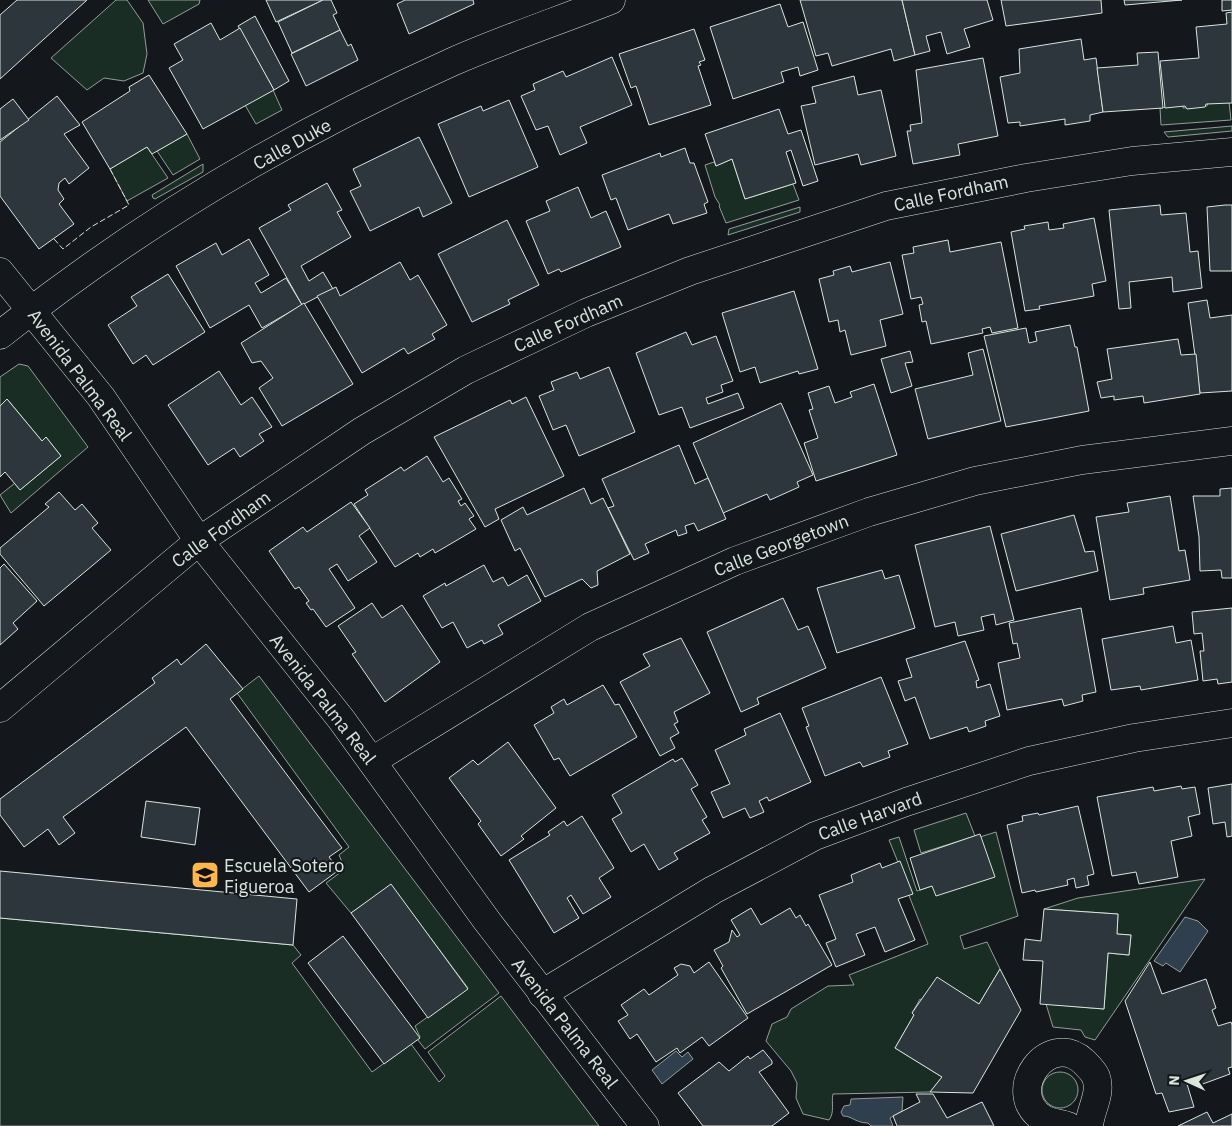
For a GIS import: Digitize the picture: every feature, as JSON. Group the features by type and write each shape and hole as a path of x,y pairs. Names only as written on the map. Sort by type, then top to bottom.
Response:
{"street":[{"name":"Calle Duke","path":"0,335 31,310 113,251 186,203 307,134 453,62 611,0"},
{"name":"Calle Fordham","path":"0,708 199,541 362,431 466,370 586,313 690,271 886,206 1026,178 1123,162 1232,152"},
{"name":"Avenida Palma Real","path":"0,272 101,397 199,541 341,719 542,994 645,1126"},
{"name":"Calle Georgetown","path":"372,761 590,627 735,561 868,512 975,481 1082,460 1232,441"},
{"name":"Calle Harvard","path":"542,994 713,890 814,836 906,802 1028,761 1134,738 1232,723"},
{"path":"1068,1126 1044,1119 1032,1110 1026,1091 1029,1076 1037,1063 1049,1054 1062,1052 1078,1056 1096,1077 1098,1092 1090,1116 1089,1126"}],"green space":[{"path":"116,0 127,0 143,23 147,54 143,73 124,81 104,78 87,90 51,58"},
{"path":"148,0 200,0 199,4 163,24"},
{"path":"273,90 282,110 256,124 245,105"},
{"path":"1229,102 1231,120 1161,125 1160,108 1183,105 1183,108 1207,106 1208,103"},
{"path":"1232,126 1232,131 1168,137 1164,132"},
{"path":"187,134 200,159 173,175 157,151"},
{"path":"147,147 168,178 127,201 110,169"},
{"path":"732,159 745,199 793,184 799,200 726,223 705,165 714,162 716,166"},
{"path":"203,164 203,172 155,199 153,198 152,195"},
{"path":"800,207 800,212 728,235 729,229"},
{"path":"19,364 28,366 88,447 11,513 0,495 15,483 20,490 61,456 46,437 42,441 8,400 0,406 0,377"},
{"path":"259,676 499,993 425,1049 417,1039 420,1037 415,1026 468,988 391,885 351,913 326,883 345,869 339,855 349,847 237,693"},
{"path":"966,813 975,836 921,853 914,830"},
{"path":"996,832 1018,916 960,936 964,949 987,942 1000,969 979,1004 937,978 922,1000 920,999 912,1013 914,1015 895,1048 942,1077 930,1092 833,1094 832,1111 829,1120 803,1114 796,1098 797,1083 791,1071 766,1041 772,1024 787,1017 791,1009 828,986 854,985 849,975 928,944 889,840 899,837 917,891 932,886 980,837"},
{"path":"1205,879 1095,1040 1085,1037 1081,1030 1053,1027 1046,1004 1104,1009 1108,953 1129,955 1131,935 1117,934 1118,914 1044,909 1078,898"},
{"path":"0,918 293,945 301,955 292,963 372,1072 411,1044 439,1082 445,1076 428,1052 501,996 599,1126 0,1126"},
{"path":"1060,1072 1067,1073 1073,1077 1077,1083 1077,1097 1073,1103 1067,1107 1060,1108 1053,1107 1047,1103 1043,1097 1042,1090 1043,1083 1047,1077 1053,1073"}],"water":[{"path":"1185,917 1198,921 1208,931 1180,972 1166,963 1163,966 1154,961"},
{"path":"676,1051 682,1057 688,1052 693,1059 662,1084 652,1070"},
{"path":"903,1097 902,1111 890,1118 893,1126 871,1126 868,1123 843,1116 841,1112 844,1106 850,1105 851,1099"}],"building":[{"path":"17,0 87,0 0,79 0,15"},
{"path":"266,0 323,0 276,22"},
{"path":"323,0 331,0 337,13 333,15 340,30 292,53 278,22"},
{"path":"405,0 473,0 474,4 409,34 397,4"},
{"path":"800,0 902,0 915,55 894,61 891,49 832,66 828,53 816,56"},
{"path":"902,0 987,0 993,20 964,29 970,47 947,54 941,32 926,36 930,51 915,55"},
{"path":"1001,0 1101,0 1102,13 1006,26"},
{"path":"1124,0 1182,0 1125,5"},
{"path":"1222,0 1232,0 1232,10 1222,11"},
{"path":"780,4 788,27 803,22 818,70 800,76 798,67 781,72 784,82 733,99 710,27"},
{"path":"1232,12 1232,103 1206,104 1205,107 1187,109 1185,106 1165,108 1160,61 1199,58 1196,27 1227,24 1226,13"},
{"path":"255,16 289,81 274,90 238,26"},
{"path":"211,23 220,40 240,28 274,90 203,129 169,68 183,60 174,44"},
{"path":"694,29 705,60 699,62 701,65 698,66 711,105 649,125 636,86 631,88 619,54"},
{"path":"340,30 348,46 351,44 358,60 306,86 291,54"},
{"path":"1081,39 1084,60 1096,58 1103,112 1090,115 1090,121 1065,125 1065,119 1020,126 1020,122 1008,123 1000,77 1020,73 1019,49"},
{"path":"1158,52 1163,108 1103,112 1097,68 1138,65 1137,53"},
{"path":"612,57 632,105 580,127 587,143 560,155 548,126 536,130 521,96 535,90 533,84 563,71 566,77"},
{"path":"983,58 998,136 958,144 960,155 913,164 907,131 911,131 910,125 922,123 916,70"},
{"path":"149,75 187,134 152,154 147,147 110,169 82,122 130,91 129,87"},
{"path":"854,76 858,95 881,90 896,156 861,165 858,154 815,165 801,106 816,103 812,87"},
{"path":"57,96 80,125 64,134 89,168 69,184 65,178 59,183 58,190 64,199 59,204 74,224 39,249 0,196 0,142"},
{"path":"13,99 29,120 0,140 0,109"},
{"path":"509,100 538,167 469,197 438,124 481,106 483,111"},
{"path":"779,109 788,134 801,130 818,181 803,186 791,150 786,152 796,183 745,199 732,159 716,166 705,134"},
{"path":"419,137 452,203 423,217 419,207 370,231 350,191 361,186 353,169"},
{"path":"685,148 690,163 694,163 708,202 704,204 707,213 673,224 669,214 628,230 616,198 611,200 602,175 660,153 661,157"},
{"path":"327,183 342,210 337,212 351,237 301,266 309,281 323,272 333,289 302,305 259,228 291,210 288,205"},
{"path":"578,187 591,218 606,211 621,247 561,272 559,269 548,274 526,221 550,211 546,201"},
{"path":"1160,205 1161,215 1186,213 1190,252 1198,251 1202,288 1173,292 1172,277 1129,282 1131,308 1119,309 1109,210"},
{"path":"1232,205 1232,271 1210,271 1207,207"},
{"path":"1094,218 1106,281 1092,284 1094,296 1039,306 1040,309 1025,311 1011,232 1025,229 1024,226 1048,222 1049,230 1064,228 1063,224"},
{"path":"507,220 539,285 508,300 510,304 472,322 438,254"},
{"path":"249,239 269,275 255,283 261,293 286,278 302,305 262,328 249,305 210,328 176,266 216,243 222,255"},
{"path":"948,240 950,252 1001,242 1018,328 992,333 990,327 982,329 983,333 931,344 926,321 922,322 919,305 923,304 921,297 911,299 902,255 914,253 913,247"},
{"path":"400,262 410,280 418,275 447,325 432,334 435,339 408,354 404,348 362,373 317,296 336,287 340,296"},
{"path":"890,262 903,314 880,320 886,346 851,355 845,330 840,332 838,320 829,322 819,279 834,275 833,271 850,266 852,272"},
{"path":"168,274 205,332 153,365 146,355 133,364 108,325 137,306 131,297"},
{"path":"794,291 818,369 799,374 798,371 760,383 755,367 740,372 722,313"},
{"path":"1207,300 1210,318 1232,315 1232,391 1200,393 1188,303"},
{"path":"304,303 353,384 282,426 259,388 273,378 261,361 252,363 241,343"},
{"path":"1070,325 1075,347 1077,347 1089,411 1006,427 984,336 1026,328 1029,343 1037,341 1035,332"},
{"path":"686,332 692,345 716,336 733,381 721,385 723,392 706,398 708,404 738,393 744,408 690,428 682,407 659,415 636,353"},
{"path":"1178,339 1181,355 1196,354 1200,394 1144,403 1143,396 1114,400 1114,396 1101,398 1097,382 1112,379 1107,349"},
{"path":"983,349 1001,421 928,439 915,389 973,375 968,353"},
{"path":"910,351 913,362 905,363 912,386 891,393 881,359"},
{"path":"609,367 635,432 579,456 566,425 553,430 539,396 554,390 551,382 577,372 580,379"},
{"path":"219,371 241,405 252,397 272,427 259,434 264,441 240,457 234,448 208,465 168,405"},
{"path":"874,384 897,455 816,481 804,443 818,438 809,410 813,409 808,393 829,386 835,403 852,397 850,392"},
{"path":"526,397 564,476 495,509 499,519 485,527 434,437 510,400 512,404"},
{"path":"7,399 42,441 46,437 61,456 20,490 5,472 0,477 0,406"},
{"path":"781,403 813,475 797,482 799,487 770,500 767,494 723,513 693,443"},
{"path":"679,445 695,484 708,478 726,519 698,531 694,523 685,526 687,533 678,536 676,530 645,544 649,553 634,560 608,508 614,506 602,479"},
{"path":"427,456 443,482 449,478 462,499 458,501 461,506 465,503 474,516 469,519 476,529 435,553 433,549 420,557 418,553 395,567 354,504 368,495 365,490 401,467 404,471"},
{"path":"584,488 591,504 603,498 630,554 597,571 598,585 591,588 582,579 545,597 520,548 515,551 501,520 523,507 527,515"},
{"path":"1232,488 1232,578 1222,578 1221,570 1200,571 1199,537 1193,496 1220,496 1220,489"},
{"path":"59,492 75,510 82,504 98,523 92,528 111,550 44,606 0,554 0,548 49,507 45,504"},
{"path":"1170,496 1179,551 1185,550 1190,580 1143,588 1144,594 1110,600 1096,517 1129,512 1127,503"},
{"path":"351,502 370,528 359,536 377,562 348,581 337,564 329,569 355,608 326,627 313,609 311,610 306,603 309,601 299,587 295,589 269,551 303,527 307,532"},
{"path":"1074,515 1085,552 1094,551 1098,571 1016,591 1001,534"},
{"path":"990,526 1014,620 996,625 994,614 981,617 984,630 958,636 955,622 935,627 915,545"},
{"path":"4,564 37,601 13,623 18,629 0,645 0,568"},
{"path":"484,565 493,582 503,577 508,586 527,575 541,601 498,625 503,634 484,644 482,640 467,648 453,622 442,628 423,596 445,583 446,586"},
{"path":"882,570 885,579 899,575 915,628 837,653 817,588"},
{"path":"783,598 798,630 808,626 826,668 757,698 759,704 741,712 707,632"},
{"path":"372,603 382,618 402,605 440,662 385,702 352,654 356,652 338,626"},
{"path":"1081,608 1096,692 1082,695 1083,701 1064,706 1062,699 1007,710 998,663 1020,658 1017,643 1013,644 1009,623"},
{"path":"1232,608 1232,682 1218,684 1217,679 1203,681 1200,651 1204,651 1202,633 1194,634 1192,612"},
{"path":"1173,626 1176,643 1191,640 1198,680 1141,690 1140,686 1111,690 1102,639"},
{"path":"681,638 710,693 674,712 678,722 674,724 679,733 670,738 675,748 660,756 620,682 650,666 643,654"},
{"path":"965,641 979,680 976,681 977,688 990,684 1000,716 985,721 986,726 969,732 967,727 930,739 915,697 905,701 898,681 912,677 906,659"},
{"path":"206,644 243,689 230,699 342,848 329,857 339,870 309,892 186,727 63,817 75,833 59,845 48,829 24,847 0,815 0,799 155,683 152,678 177,659 181,665"},
{"path":"881,677 908,744 888,751 890,757 863,767 860,762 825,776 806,727 809,726 802,708"},
{"path":"603,685 615,705 619,704 637,737 570,776 559,758 554,760 534,725 554,713 551,707 564,699 567,705"},
{"path":"780,713 811,782 769,801 767,797 759,801 764,812 750,818 745,808 723,818 711,792 730,784 715,750 746,735 744,729"},
{"path":"508,742 556,808 521,836 524,839 501,856 478,824 481,821 449,778 473,760 478,765"},
{"path":"682,758 698,785 691,789 707,817 702,820 710,833 674,853 678,859 659,870 644,844 631,852 612,819 622,813 612,795 673,759 675,762"},
{"path":"1232,784 1232,836 1227,837 1225,822 1213,824 1208,788"},
{"path":"1181,786 1182,789 1195,787 1200,814 1188,817 1192,836 1171,841 1178,877 1139,884 1136,872 1112,876 1097,797 1153,787 1154,791"},
{"path":"146,801 200,808 195,845 141,837"},
{"path":"1078,806 1094,874 1087,876 1089,885 1076,888 1074,878 1067,880 1068,885 1022,893 1007,825 1023,821 1022,816 1038,813 1039,815"},
{"path":"582,816 614,868 599,878 611,897 583,914 571,895 567,898 579,918 554,933 509,860 550,835 548,832 564,821 567,826"},
{"path":"980,834 995,877 936,896 932,886 920,890 910,858"},
{"path":"900,861 913,894 898,899 915,940 885,952 875,927 856,934 865,955 836,967 826,943 836,939 819,895 853,882 851,875 880,863 882,868"},
{"path":"0,871 297,899 293,945 0,918"},
{"path":"391,884 468,989 428,1018 351,913"},
{"path":"751,908 761,925 790,908 796,918 800,915 806,926 808,924 832,965 747,1014 721,968 723,966 714,950 729,942 732,930 737,937 740,935 731,920"},
{"path":"1044,909 1118,914 1117,934 1131,935 1129,955 1108,953 1104,1009 1040,1004 1043,961 1023,960 1025,939 1041,941"},
{"path":"343,936 420,1038 384,1064 308,963"},
{"path":"709,962 748,1018 709,1046 702,1037 680,1053 677,1048 656,1062 637,1034 630,1039 618,1021 628,1015 621,1005 644,989 649,995 678,975 674,968 681,964 690,966 694,973"},
{"path":"1150,962 1162,994 1206,979 1216,1008 1212,1010 1218,1026 1231,1022 1232,1025 1232,1067 1228,1068 1230,1074 1200,1085 1198,1080 1187,1084 1194,1107 1169,1112 1162,1093 1156,1094 1125,1001"},
{"path":"1000,969 1021,1010 973,1093 930,1092 942,1077 895,1048 914,1015 912,1013 937,977 979,1004"},
{"path":"763,1050 772,1061 772,1064 759,1072 789,1113 772,1126 703,1126 678,1093 719,1062 729,1071 748,1056 750,1059"},
{"path":"916,1094 933,1094 947,1118 982,1102 994,1126 897,1126 893,1116 920,1102"},
{"path":"1207,1112 1213,1123 1232,1114 1232,1126 1178,1126"}],"fence":[{"path":"54,239 63,249 91,227 129,205 110,169"}],"place":[{"name":"Escuela Sotero Figueroa","path":"205,875"}]}
